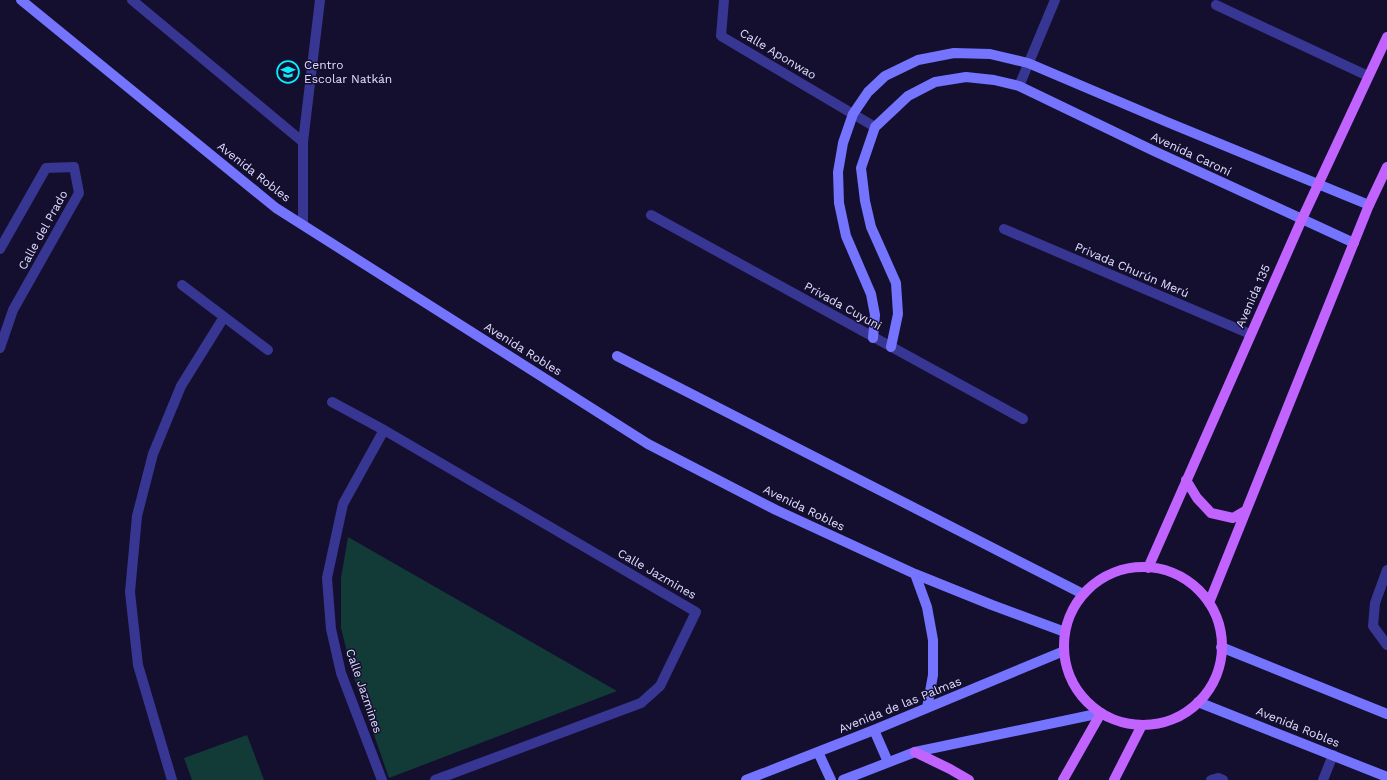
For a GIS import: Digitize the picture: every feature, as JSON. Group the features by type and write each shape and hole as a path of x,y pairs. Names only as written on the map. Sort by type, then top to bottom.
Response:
{"main road":[{"name":"Avenida Robles","path":"21,0 276,208 648,444 776,510 914,574 1065,632"},
{"name":"Avenida 135","path":"1148,568 1250,334 1387,37"},
{"path":"874,338 875,316 871,294 846,236 839,203 838,172 842,143 853,114 868,92 886,76 918,60 954,53 990,54 1028,63"},
{"name":"Avenida Caroní","path":"1028,63 1369,205"},
{"path":"891,347 898,314 896,283 871,227 865,201 861,168 875,127 908,96 935,82 966,77 994,80 1019,86"},
{"name":"Avenida Caroní","path":"1019,86 1154,151 1354,243"},
{"path":"1209,603 1369,205 1387,167"},
{"path":"617,356 1083,594"},
{"path":"1186,480 1197,498 1211,513 1233,518 1245,511"},
{"path":"1132,568 1148,568 1166,571 1183,579 1197,589 1209,603 1218,624 1221,648 1220,662 1215,677 1208,690 1198,702 1186,712 1172,719 1142,725 1120,722 1101,713 1084,700 1077,691 1068,672 1064,651 1065,632 1070,616 1083,594 1102,579 1116,572 1132,568"},
{"path":"914,574 926,607 933,640 933,675 927,708"},
{"path":"1221,648 1387,714"},
{"name":"Avenida de las Palmas","path":"746,780 874,730 1064,651"},
{"name":"Avenida Robles","path":"1198,702 1387,777"},
{"path":"843,780 915,752 1101,713"},
{"path":"1063,780 1101,713"},
{"path":"1114,780 1142,725"},
{"path":"874,730 888,762"},
{"path":"818,752 831,780"},
{"path":"915,752 969,780"}],"street":[{"path":"132,0 303,142"},
{"path":"303,225 303,142 320,0"},
{"name":"Calle Aponwao","path":"724,0 721,36 875,127"},
{"path":"1019,86 1055,0"},
{"path":"1216,5 1368,76"},
{"name":"Calle del Prado","path":"0,249 46,168 74,167 79,193 13,310 0,348"},
{"name":"Privada Cuyuni","path":"651,215 1023,419"},
{"name":"Privada Churún Merú","path":"1004,229 1250,334"},
{"path":"182,285 268,350"},
{"path":"172,780 138,665 130,592 137,516 153,454 181,386 224,317"},
{"name":"Calle Jazmines","path":"332,402 384,430 696,612 660,686 641,703 435,780"},
{"name":"Calle Jazmines","path":"382,780 341,673 330,629 327,578 343,504 384,430"},
{"path":"1387,570 1375,602 1373,626 1387,645"},
{"path":"1323,780 1333,755"},
{"path":"1211,780 1218,778 1223,780"}],"green space":[{"path":"348,537 617,691 389,778 352,672 341,628 341,578"},
{"path":"247,735 264,780 192,780 184,758"}],"place":[{"name":"Centro Escolar Natkán","path":"288,72"}]}
